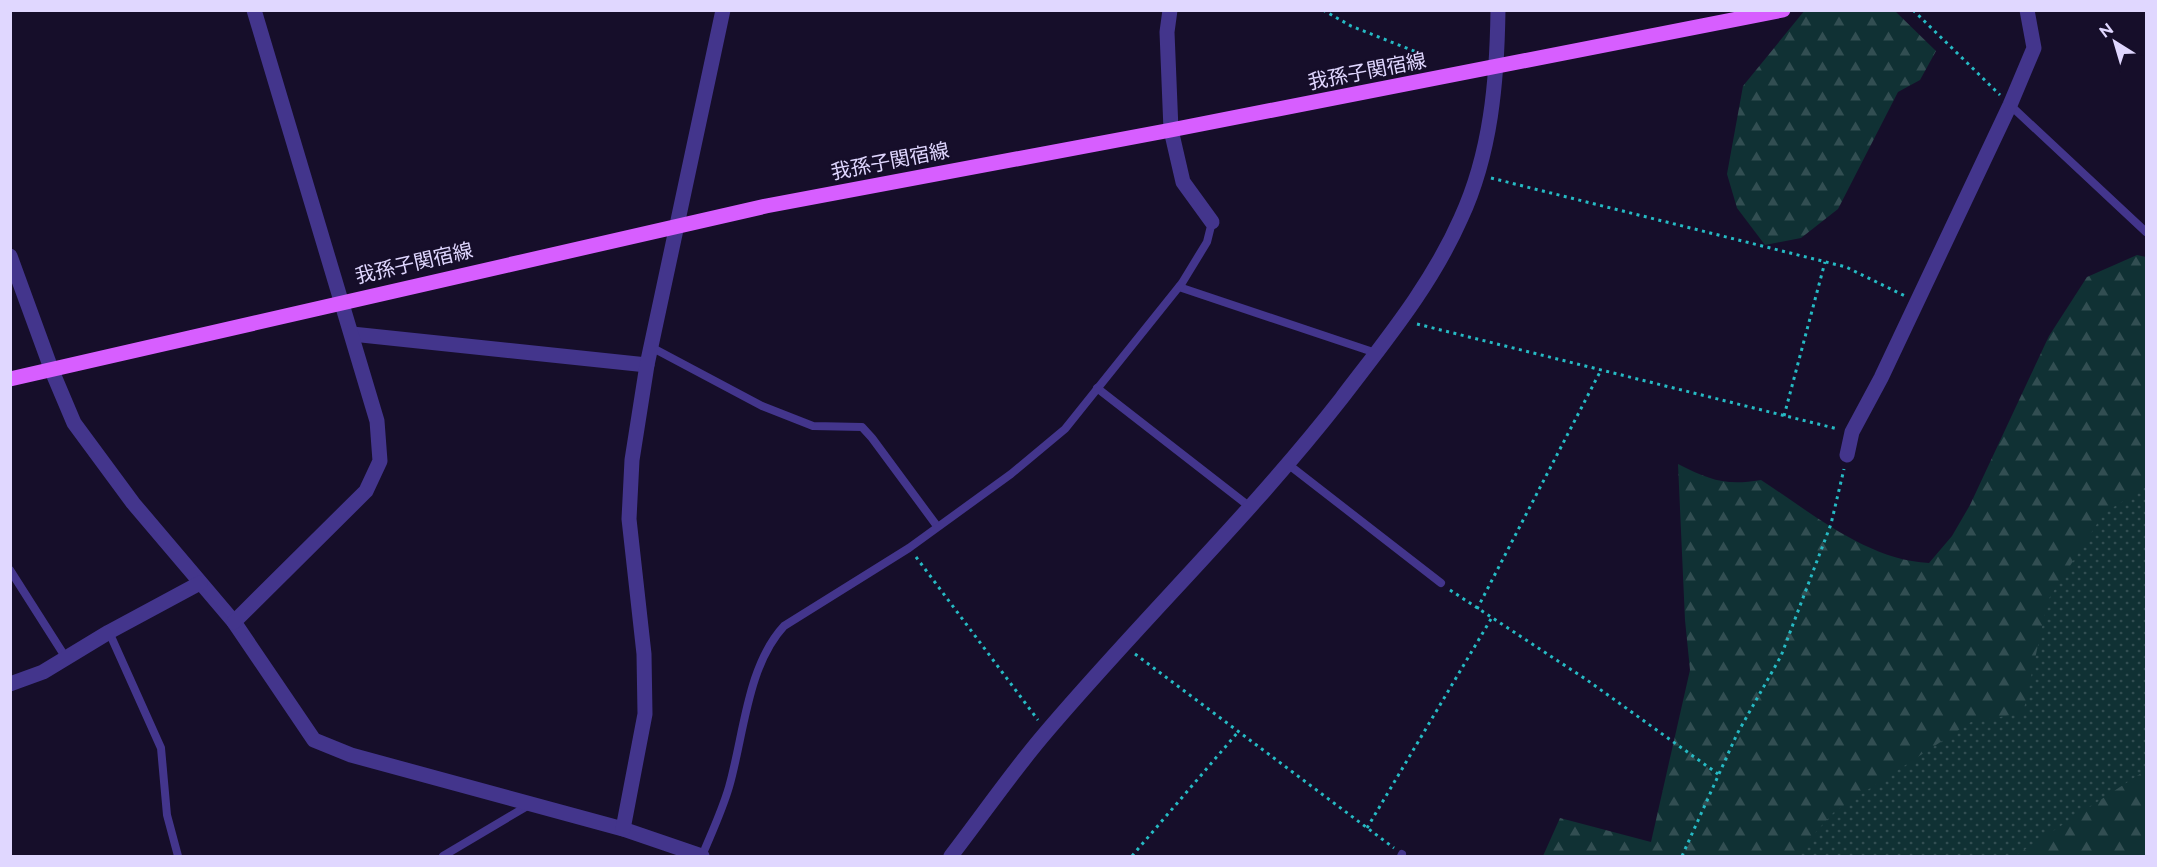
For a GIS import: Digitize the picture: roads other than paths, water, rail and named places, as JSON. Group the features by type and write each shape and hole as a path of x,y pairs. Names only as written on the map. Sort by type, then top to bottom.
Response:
{"main road":[{"name":"我孫子関宿線","path":"10,379 677,224 1783,10"}],"street":[{"path":"234,622 366,491 380,461 378,421 254,10"},
{"path":"623,829 645,714 644,654 629,519 632,460 647,365 723,10"},
{"path":"1170,10 1167,32 1171,130 1183,182 1212,222"},
{"path":"951,856 1046,732 1289,465 1402,321 1436,269 1462,218 1478,175 1497,67 1498,10"},
{"path":"1847,454 1852,432 1881,378 2010,105 2034,48 2027,10"},
{"path":"10,256 52,371 74,423 133,503 234,622 314,740 351,755 623,829 702,856"},
{"path":"352,334 647,365"},
{"path":"10,684 43,672 109,632 200,583"}],"lane":[{"path":"2010,105 2146,232"},
{"path":"702,856 729,789 761,660 771,640 784,626 909,548 1011,474 1065,429 1179,287 1207,242 1212,222"},
{"path":"1179,287 1376,353"},
{"path":"651,347 762,406 813,426 862,428 873,438 937,526"},
{"path":"1097,388 1250,507"},
{"path":"1289,465 1441,583"},
{"path":"10,570 66,658"},
{"path":"109,632 161,748 167,815 178,856"},
{"path":"443,856 532,803"}]}
